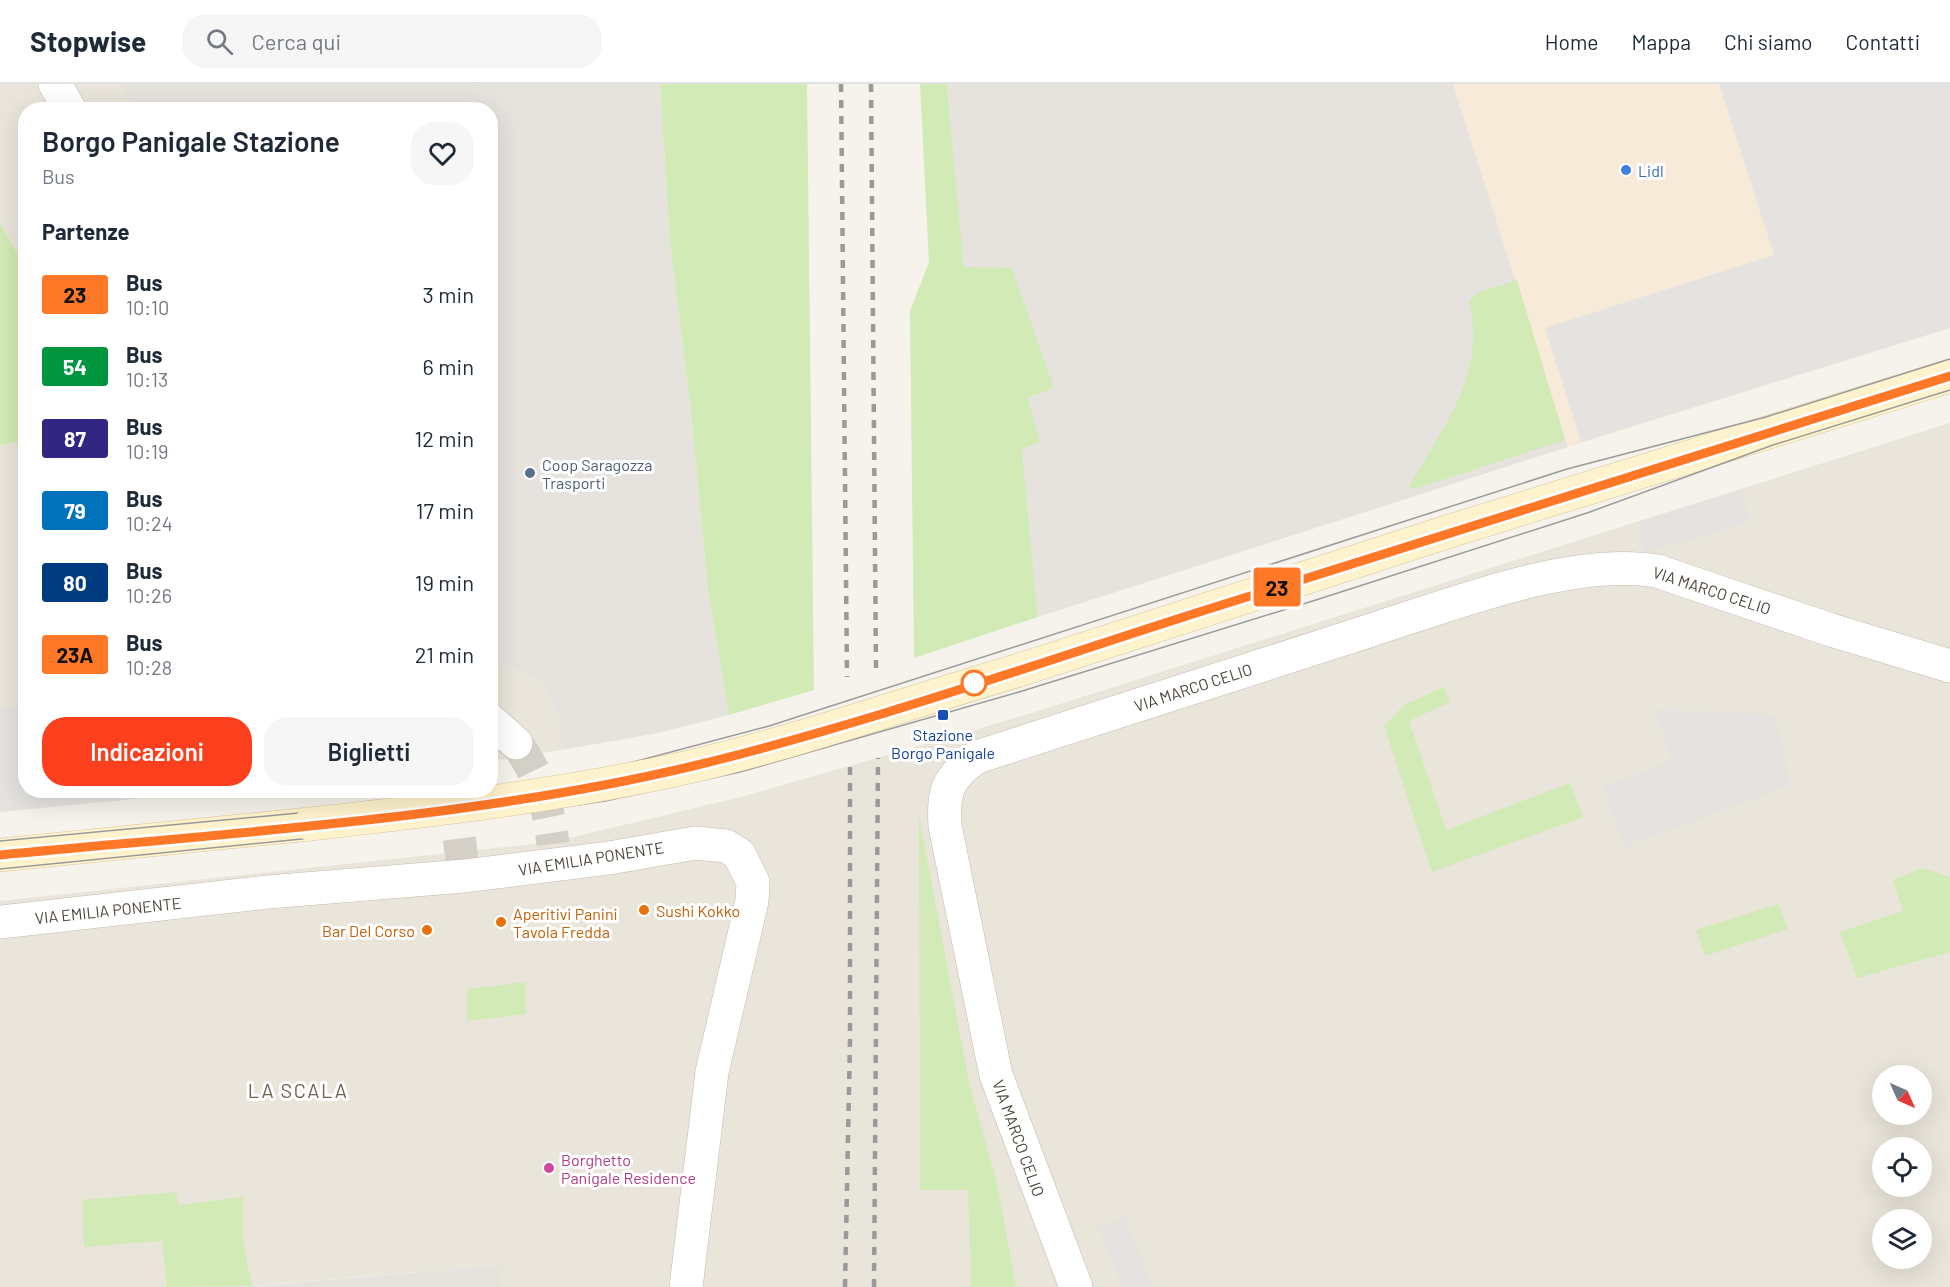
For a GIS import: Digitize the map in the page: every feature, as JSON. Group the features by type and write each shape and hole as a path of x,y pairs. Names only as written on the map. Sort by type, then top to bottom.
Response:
{"main road":[{"path":"0,855 310,824 559,793 690,766 794,740 1473,524 1950,376"}],"street":[{"path":"55,84 65,102"},
{"name":"VIA MARCO CELIO","path":"1076,1287 996,1075 945,826 944,802 952,778 977,757 1475,597 1539,580 1612,567 1657,571 1831,630 1950,666"},
{"path":"498,727 516,743"},
{"name":"VIA EMILIA PONENTE","path":"0,922 280,891 554,854 714,843 726,846 739,854 753,882 752,901 712,1072 686,1287"}],"shaded area":[{"path":"0,84 119,84 129,102 18,102 18,798 143,798 0,812"},
{"path":"119,84 660,84 670,242 691,412 708,590 729,715 658,733 562,750 557,713 545,689 535,679 518,670 498,664 498,102 129,102"},
{"path":"947,84 1453,84 1568,447 1038,617 1022,448 1040,442 1028,398 1054,388 964,268"},
{"path":"1453,84 1950,84 1950,328 1568,447"},
{"path":"1719,84 1950,84 1950,328 1581,442 1545,328 1774,255"},
{"path":"1950,423 1950,1287 499,1287 499,1265 240,1287 0,1287 0,901 533,844 578,836 745,796 1022,716"},
{"path":"1742,489 1750,522 1645,553 1637,522"},
{"path":"498,664 518,670 535,679 545,689 557,713 562,750 498,760"},
{"path":"18,706 18,798 141,798 0,812 0,710"},
{"path":"1655,709 1775,715 1791,785 1625,847 1602,786 1671,761"},
{"path":"1125,1217 1153,1287 1122,1287 1098,1228"},
{"path":"500,1265 499,1287 240,1287 304,1282"}],"green space":[{"path":"660,84 807,84 814,690 729,715 708,590 691,412 670,242"},
{"path":"920,84 947,84 964,267 1012,268 1054,388 1028,398 1040,442 1022,449 1038,617 914,658 910,311 929,262"},
{"path":"0,223 18,255 18,442 0,445"},
{"path":"1517,280 1565,440 1414,489 1409,487 1448,421 1467,376 1472,353 1473,328 1469,301 1479,292"},
{"path":"1444,687 1450,702 1409,721 1446,830 1570,783 1583,817 1432,872 1384,726 1404,705"},
{"path":"919,815 969,1082 998,1188 1016,1287 971,1287 968,1190 920,1190"},
{"path":"1922,868 1950,877 1950,952 1857,978 1840,932 1903,911 1893,880"},
{"path":"1778,904 1788,929 1705,956 1696,930"},
{"path":"526,982 526,1014 467,1021 467,989"},
{"path":"176,1192 179,1205 243,1197 243,1241 252,1286 167,1287 162,1241 84,1247 82,1200"}],"tunnel":[{"path":"516,743 542,791 553,844"},
{"path":"454,798 462,860"}],"tram line":[{"path":"498,789 588,774 769,726 1567,469 1766,417 1950,359"},
{"path":"0,869 312,838 543,810 605,801 740,772 1019,692 1319,599 1587,513 1773,445 1950,390"},
{"path":"0,841 309,812 421,798"}],"railway":[{"path":"841,84 847,677"},
{"path":"871,84 876,669"},
{"path":"874,1287 878,758"},
{"path":"845,1287 850,1040 850,766"}],"bus line":[{"name":"23","path":"0,855 427,811 582,789 690,766 794,740 1450,531 1950,376"}],"place":[{"name":"Lidl","path":"1626,170"},
{"name":"Coop Saragozza Trasporti","path":"530,473"},
{"name":"Stazione Borgo Panigale","path":"943,715"},
{"name":"Sushi Kokko","path":"644,910"},
{"name":"Aperitivi Panini Tavola Fredda","path":"501,922"},
{"name":"Bar Del Corso","path":"427,930"},
{"name":"Borghetto Panigale Residence","path":"549,1168"}],"district":[{"name":"LA SCALA","path":"298,1090"}]}
